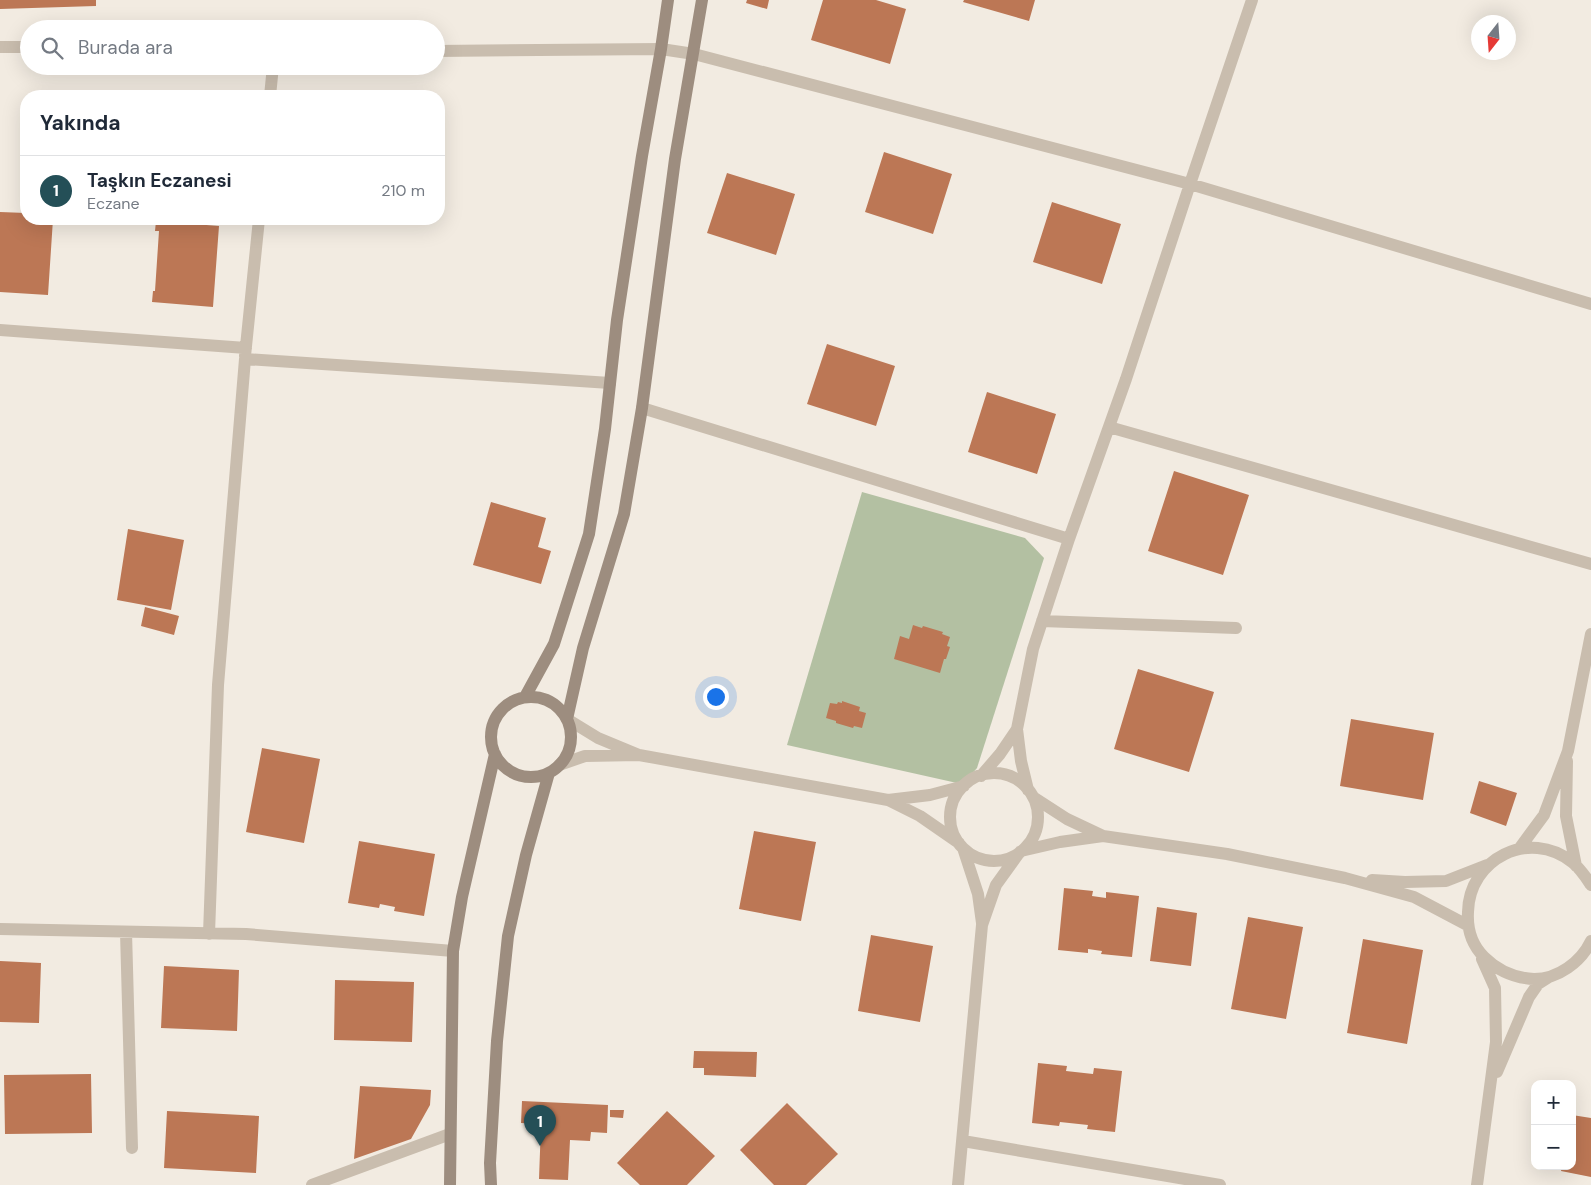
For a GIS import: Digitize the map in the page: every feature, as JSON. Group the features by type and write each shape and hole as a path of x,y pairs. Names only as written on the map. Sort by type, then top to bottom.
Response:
{"main road":[{"path":"525,697 554,644 589,534 617,320 640,166 668,0"},
{"path":"567,719 583,648 624,514 642,408 675,159 702,0"},
{"path":"491,1185 490,1163 497,1041 508,936 526,855 554,769 566,755 570,743 567,719 560,709 549,702 538,698 525,697 502,708 491,730 491,742 495,754 502,764 512,772 524,776 537,776 554,769"},
{"path":"450,1185 453,951 462,897 495,754"}],"street":[{"path":"982,925 996,885 1020,852 1028,846 1035,833 1038,818 1036,806 1020,761 1017,729 1033,649 1069,539 1126,379 1252,0"},
{"path":"0,47 20,47"},
{"path":"445,51 661,49 694,54 1190,184 1591,304"},
{"path":"271,90 272,75"},
{"path":"209,934 218,685 258,225"},
{"path":"0,330 246,353 610,383"},
{"path":"642,408 1069,539"},
{"path":"1109,427 1591,564"},
{"path":"1042,621 1236,628"},
{"path":"1576,866 1566,816 1568,751 1591,634"},
{"path":"567,719 598,738 639,755"},
{"path":"981,776 1000,754 1017,729"},
{"path":"1519,849 1544,814 1568,751"},
{"path":"554,769 586,756 639,755 888,800 920,816 961,845 973,856 987,860 1002,860 1020,852 1060,842 1103,836"},
{"path":"958,1185 982,925 978,894 961,845 953,833 950,819 952,804 964,786 976,777 1001,774 1013,778 1067,820 1103,836 1227,854 1345,878 1414,898 1467,925"},
{"path":"888,800 930,794 964,786"},
{"path":"1345,878 1405,882 1446,881 1519,849 1537,848 1555,852 1571,861 1583,872 1591,885"},
{"path":"1477,1185 1496,1042 1495,988 1470,936 1467,925 1468,898 1476,880 1488,864"},
{"path":"0,929 246,934 453,951"},
{"path":"126,932 132,1148"},
{"path":"1491,1085 1528,998 1538,984 1573,964 1586,954 1591,941"},
{"path":"1479,952 1494,967 1514,976 1536,979 1552,975"},
{"path":"312,1185 450,1134"},
{"path":"963,1141 1220,1185"}],"green space":[{"path":"862,492 1025,538 1044,558 977,768 970,776 957,783 787,745"}],"building":[{"path":"0,0 96,0 96,6 0,9"},
{"path":"747,0 769,0 767,9 746,3"},
{"path":"823,0 876,0 906,9 890,64 811,40"},
{"path":"964,0 1035,0 1029,21 963,2"},
{"path":"884,152 952,174 933,234 865,212"},
{"path":"727,173 795,194 776,255 707,233"},
{"path":"1052,202 1121,224 1102,284 1033,262"},
{"path":"0,212 20,213 20,225 53,225 48,295 0,292"},
{"path":"156,225 219,226 213,307 152,302 153,291 155,291 159,231 155,231"},
{"path":"827,344 895,366 876,426 807,404"},
{"path":"987,392 1056,414 1037,474 968,452"},
{"path":"1174,471 1249,495 1223,575 1148,551"},
{"path":"491,502 546,518 538,547 551,551 541,584 473,565"},
{"path":"128,529 184,540 171,610 117,600"},
{"path":"145,607 179,616 174,635 141,626"},
{"path":"913,625 943,632 942,634 950,637 947,646 950,647 940,673 894,659 900,636 909,639"},
{"path":"1138,669 1214,692 1189,772 1114,749"},
{"path":"842,701 860,707 859,711 866,713 862,728 854,726 853,728 826,718 830,703 837,704 838,702 842,703"},
{"path":"1351,719 1434,733 1423,800 1340,786"},
{"path":"262,748 320,759 304,843 246,832"},
{"path":"1479,781 1517,793 1506,826 1470,813"},
{"path":"754,831 816,842 801,921 739,909"},
{"path":"359,841 435,854 424,916 394,911 395,907 380,904 379,908 348,903"},
{"path":"1064,888 1093,891 1092,896 1106,898 1106,892 1139,896 1132,957 1101,954 1102,951 1088,949 1088,953 1058,950"},
{"path":"1157,907 1197,913 1191,966 1150,961"},
{"path":"1248,917 1303,927 1286,1019 1231,1009"},
{"path":"871,935 933,946 920,1022 858,1011"},
{"path":"1363,939 1423,950 1407,1044 1347,1033"},
{"path":"0,961 41,963 39,1023 0,1022"},
{"path":"164,966 239,970 237,1031 161,1028"},
{"path":"335,980 414,982 412,1042 334,1040"},
{"path":"694,1051 757,1052 756,1077 704,1075 704,1068 693,1068"},
{"path":"1038,1063 1067,1066 1066,1071 1093,1074 1094,1068 1122,1071 1115,1132 1087,1129 1088,1125 1060,1122 1059,1126 1032,1123"},
{"path":"91,1074 92,1133 5,1134 4,1075"},
{"path":"360,1086 431,1090 430,1105 411,1139 354,1159"},
{"path":"522,1101 608,1105 607,1133 591,1132 590,1141 570,1140 568,1180 539,1179 541,1124 521,1123"},
{"path":"787,1103 838,1154 806,1185 774,1185 740,1150"},
{"path":"610,1110 624,1110 623,1118 610,1117"},
{"path":"167,1111 259,1116 256,1173 164,1168"},
{"path":"667,1111 715,1156 687,1185 640,1185 617,1163"},
{"path":"1576,1116 1591,1118 1591,1177 1561,1171 1576,1170"}],"place":[{"name":"Taşkın Eczanesi","path":"540,1146"}]}
